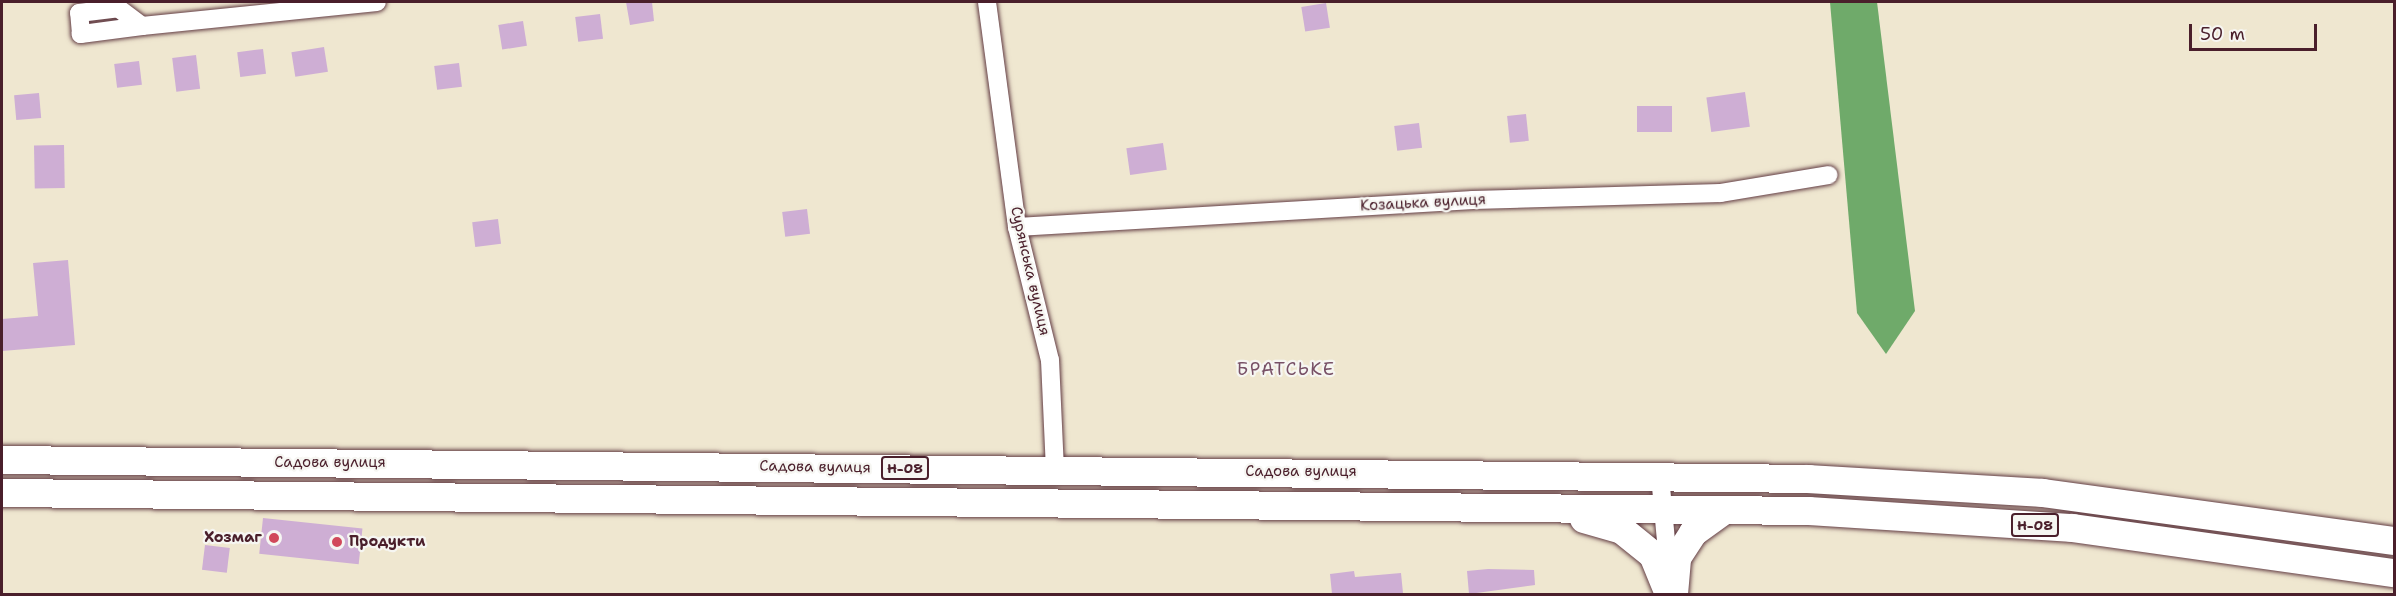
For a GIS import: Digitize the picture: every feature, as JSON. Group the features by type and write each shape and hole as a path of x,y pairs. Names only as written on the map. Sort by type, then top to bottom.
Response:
{"main road":[{"name":"Садова вулиця","path":"2,460 1809,479 2043,493 2394,541"},
{"name":"Н-08","path":"2,493 1725,510 2073,528 2394,573"},
{"path":"1547,509 1622,530 1653,555 1672,594"},
{"path":"1672,594 1677,558 1694,532 1725,510"}],"street":[{"path":"79,13 118,8 142,26 377,2"},
{"name":"Сурянська вулиця","path":"987,2 1017,227 1050,360 1055,470"},
{"name":"Козацька вулиця","path":"1017,227 1473,200 1721,193 1828,175"},
{"path":"1660,477 1666,510 1672,594"}],"green space":[{"path":"1830,2 1877,2 1915,311 1886,354 1857,313"}],"building":[{"path":"626,2 652,2 654,21 630,25"},
{"path":"1326,3 1330,28 1305,32 1301,7"},
{"path":"600,14 603,39 578,42 575,17"},
{"path":"523,21 527,46 502,50 498,25"},
{"path":"324,47 328,72 295,77 291,52"},
{"path":"263,49 266,74 240,77 237,52"},
{"path":"196,55 200,89 176,92 172,58"},
{"path":"139,61 142,85 117,88 114,64"},
{"path":"459,63 462,87 437,90 434,66"},
{"path":"1745,92 1750,127 1711,132 1706,97"},
{"path":"39,93 41,118 16,120 14,95"},
{"path":"1637,106 1672,106 1672,132 1637,132"},
{"path":"1526,114 1529,141 1510,143 1507,116"},
{"path":"1419,123 1422,148 1397,151 1394,126"},
{"path":"1163,143 1167,170 1130,175 1126,148"},
{"path":"64,145 65,188 35,189 34,146"},
{"path":"807,209 810,234 785,237 782,212"},
{"path":"498,219 501,244 475,247 472,222"},
{"path":"68,260 75,345 2,351 2,319 38,316 33,263"},
{"path":"263,518 362,528 359,564 259,554"},
{"path":"205,545 230,548 227,573 202,570"},
{"path":"1534,570 1535,585 1469,594 1467,571"},
{"path":"1354,571 1355,577 1401,573 1403,593 1332,594 1330,574"}],"place":[{"name":"Хозмаг","path":"274,538"},
{"name":"Продукти","path":"337,542"}],"district":[{"name":"БРАТСЬКЕ","path":"1286,369"}]}
